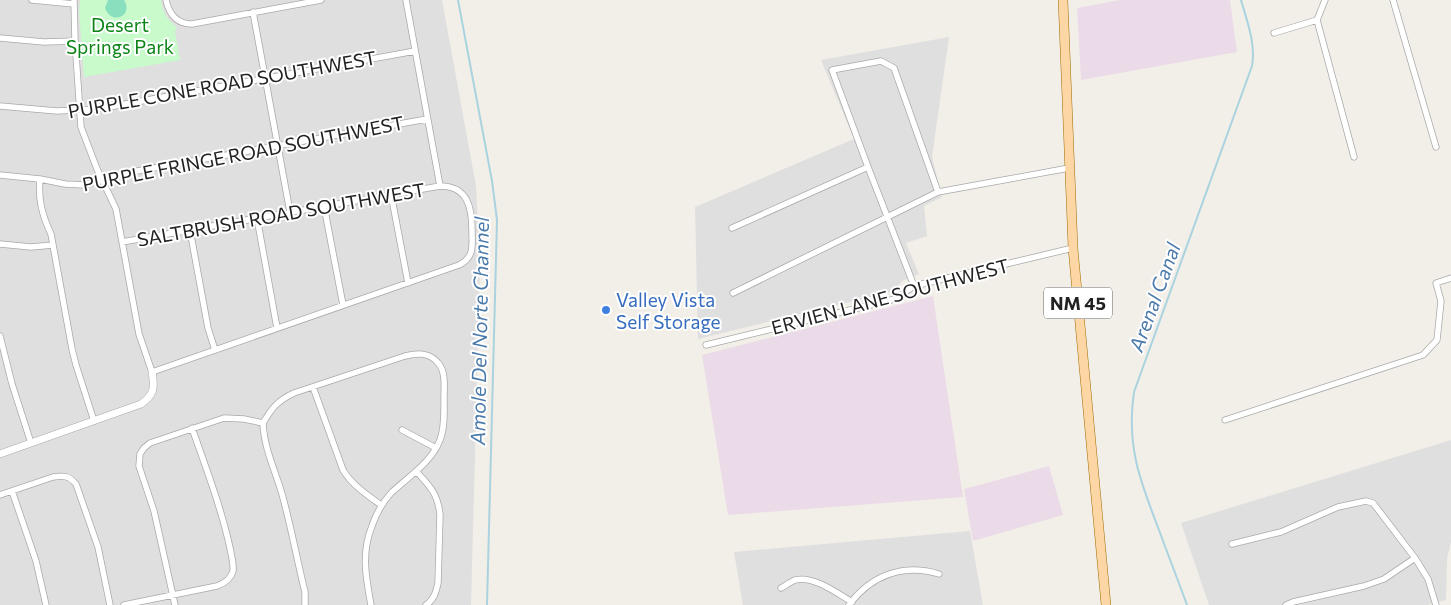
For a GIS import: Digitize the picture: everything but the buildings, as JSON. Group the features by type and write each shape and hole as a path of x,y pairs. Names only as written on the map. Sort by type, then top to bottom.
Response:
{"main road":[{"name":"NM 45","path":"1063,0 1073,248 1106,605"}],"street":[{"path":"0,454 141,404 148,399 154,382 139,334 116,209 81,127 74,2 32,0"},
{"path":"166,0 172,16 177,21 185,24 321,0"},
{"path":"152,372 460,265 470,256 472,250 472,213 468,202 458,191 440,186 406,0"},
{"path":"1324,0 1317,20 1354,158"},
{"path":"1393,0 1436,146"},
{"path":"254,12 290,212"},
{"path":"1274,34 1317,20"},
{"path":"0,38 44,42 75,41"},
{"name":"PURPLE CONE ROAD SOUTHWEST","path":"0,106 57,112 98,109 415,51"},
{"path":"914,286 832,70 881,60 894,68 938,192"},
{"name":"PURPLE FRINGE ROAD SOUTHWEST","path":"0,175 85,185 126,173 427,119"},
{"path":"732,228 868,167"},
{"path":"734,293 938,192 1069,168"},
{"path":"40,179 40,205 51,234 72,349 94,421"},
{"name":"SALTBRUSH ROAD SOUTHWEST","path":"122,242 440,186"},
{"path":"391,194 408,283"},
{"path":"324,206 343,306"},
{"path":"257,218 277,328"},
{"path":"190,230 208,328 215,350"},
{"path":"0,244 31,247 53,245"},
{"name":"ERVIEN LANE SOUTHWEST","path":"706,345 895,299 914,286 1073,248"},
{"path":"1225,420 1424,355 1437,340 1441,301 1436,283 1451,278"},
{"path":"0,336 12,384 31,443"},
{"path":"305,605 286,507 263,437 263,424 277,402 294,393 405,356 417,353 424,354 432,358 440,366 444,384 442,434 431,456 381,505 368,536 365,555 365,575 371,605"},
{"path":"313,387 342,470 354,485 381,505"},
{"path":"176,605 154,511 138,466 140,454 150,443 224,418 244,419 263,424"},
{"path":"124,605 217,586 231,577 233,569 225,529 192,428"},
{"path":"402,430 436,448"},
{"path":"416,471 432,488 439,505 440,515 438,583 436,594 428,604"},
{"path":"0,495 53,477 69,477 76,484 98,547 110,605"},
{"path":"12,491 36,561 46,605"},
{"path":"1232,544 1281,532 1338,507 1366,501 1373,504 1415,558 1428,579 1436,605"},
{"path":"1286,605 1364,586 1384,579 1415,558"},
{"path":"781,588 793,581 806,580 830,588 851,603 864,588 884,576 918,569 940,574"}],"shaded area":[{"path":"0,0 442,0 476,186 480,265 471,605 0,605"},
{"path":"1120,0 1230,0 1237,52 1081,80 1077,8"},
{"path":"949,37 932,157 942,197 924,206 927,236 906,243 919,274 902,281 895,291 698,339 695,207 854,139 821,60"},
{"path":"933,296 963,497 728,515 702,355"},
{"path":"1451,440 1451,542 1447,559 1446,600 1428,605 1209,605 1181,523"},
{"path":"1049,466 1063,515 973,541 964,489"},
{"path":"970,531 983,605 743,605 734,552"}],"green space":[{"name":"Desert Springs Park","path":"80,0 161,0 166,15 177,27 175,32 180,60 84,77 79,11"},
{"path":"108,0 124,0 126,11 124,14 116,18 112,17 105,8"}],"waterway":[{"name":"Amole Del Norte Channel","path":"458,0 492,181 497,220 487,605"},
{"name":"Arenal Canal","path":"1187,605 1152,512 1136,462 1133,446 1132,411 1134,392 1252,66 1252,41 1241,0"}],"place":[{"name":"Valley Vista Self Storage","path":"606,310"}]}
